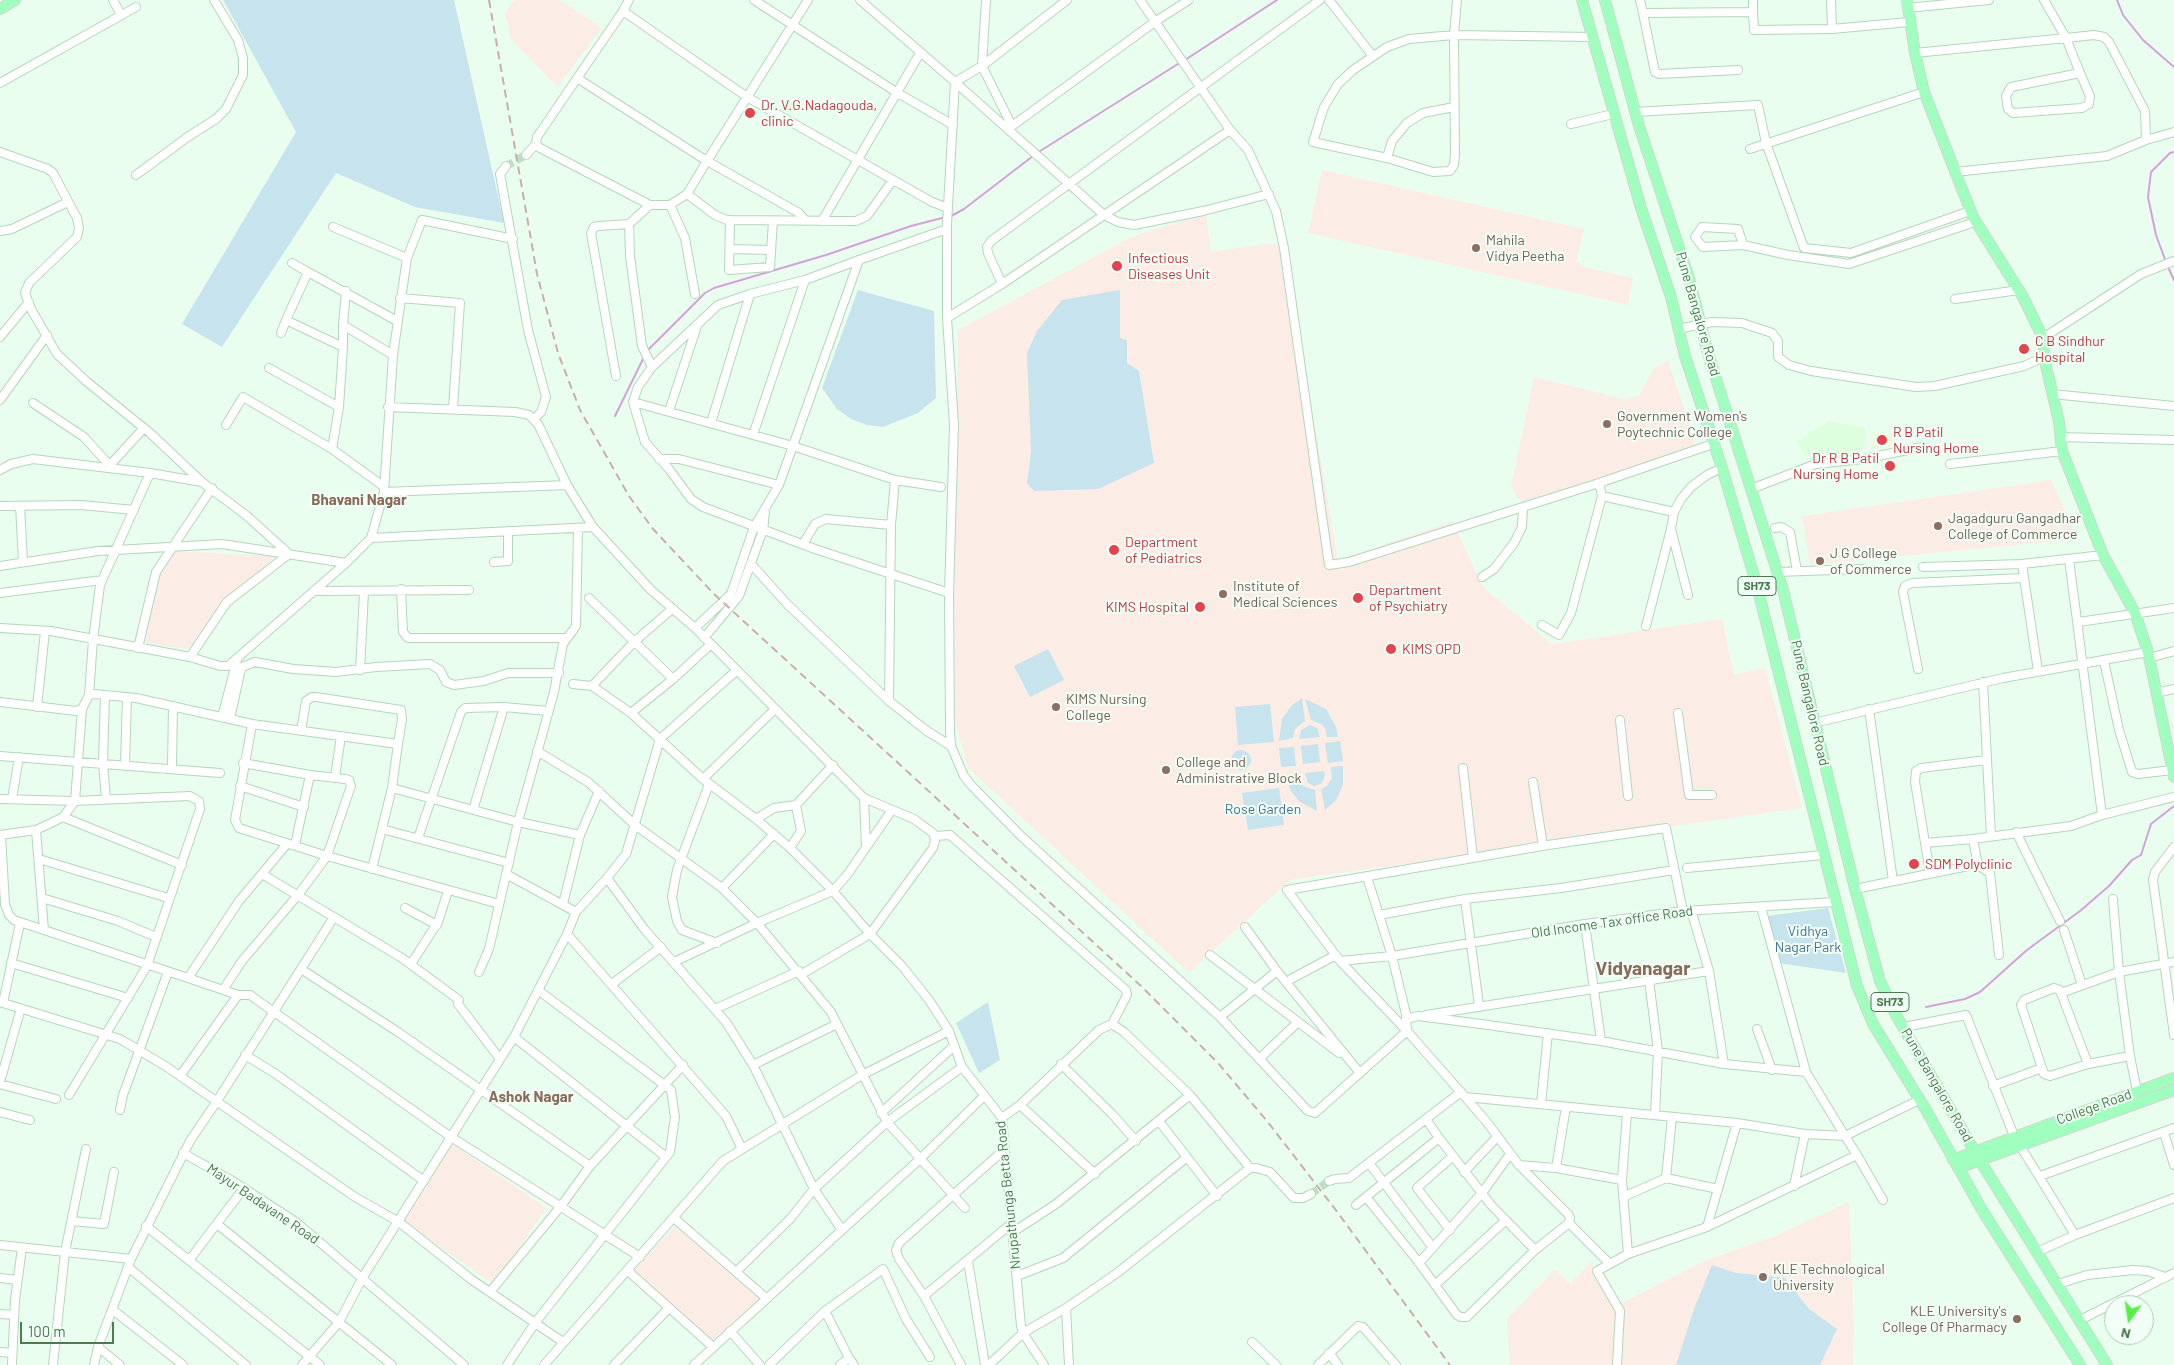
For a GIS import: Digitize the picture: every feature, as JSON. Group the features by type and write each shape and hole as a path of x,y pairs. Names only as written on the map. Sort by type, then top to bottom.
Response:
{"main road":[{"path":"0,9 15,0"},
{"name":"Pune Bangalore Road","path":"1582,0 1613,114 1671,297 1678,329 1760,596 1851,966 1865,1006 1956,1164 2080,1365"},
{"name":"Pune Bangalore Road","path":"1605,0 1635,112 1694,292 1700,323 1777,572 1855,889 1880,981 1977,1155 2107,1365"},
{"path":"1907,4 1924,92 1970,211 1975,222 2019,290 2036,320 2043,338 2044,357 2062,451 2103,555 2135,613 2148,655 2173,773"},
{"name":"College Road","path":"1977,1155 2014,1136 2174,1078"},
{"path":"1956,1164 1977,1155 2020,1146 2174,1090"}],"street":[{"path":"113,0 121,16"},
{"path":"136,175 189,136 216,119 226,108 243,75 243,58 238,40 214,0"},
{"path":"526,155 536,144 537,137 630,0"},
{"path":"754,0 896,92 953,125"},
{"path":"536,144 650,205 670,205 687,194 808,0"},
{"path":"860,0 1010,128 1030,151 1104,215 1118,222 1134,225 1203,211 1269,194"},
{"path":"986,0 982,66 1010,128"},
{"path":"956,82 982,66 1068,0"},
{"path":"1140,0 1230,130 1248,150 1276,211 1284,248 1329,565 1349,562 1599,484 1713,444"},
{"path":"1010,128 1156,21 1189,0"},
{"path":"1002,284 987,247 991,241 1320,0"},
{"path":"1329,0 1372,55"},
{"path":"1457,0 1454,34 1455,154 1454,165 1450,171 1433,172 1388,158 1313,142 1324,107 1338,84 1372,55 1409,39 1454,34 1592,38"},
{"path":"1640,0 1655,72 1659,74 1738,70"},
{"path":"1753,0 1754,30 1832,29 1909,22"},
{"path":"1831,0 1832,29"},
{"path":"1907,4 1990,0"},
{"path":"2044,0 2066,38 2080,73 2090,100 2086,107 2016,113 2008,109 2006,96 2010,87 2080,73"},
{"path":"0,83 136,7"},
{"path":"623,10 747,97 947,209"},
{"path":"1643,13 1754,12"},
{"path":"1915,53 2094,35 2104,37 2109,42 2145,111 2146,140"},
{"path":"822,221 920,52"},
{"path":"578,78 706,161 799,214 805,220"},
{"path":"956,82 947,209 947,318 954,425 949,593 952,746 964,776 1021,836 1220,1017 1308,1111 1315,1113 1407,1031"},
{"path":"1750,149 1924,92"},
{"path":"1635,112 1758,105 1766,143 1804,248 1851,253 1970,211"},
{"path":"1388,158 1392,141 1407,123 1423,113 1454,107"},
{"path":"1570,124 1613,114"},
{"path":"947,318 1002,284 1230,130"},
{"path":"1955,172 2107,156 2146,140 2174,132"},
{"path":"0,152 48,169 53,173 80,228 77,237 29,284 25,293 57,354 86,381 144,428 202,482 212,488 289,554"},
{"path":"506,166 500,174 528,330 546,398 541,412 534,419"},
{"path":"687,194 715,215 730,220 863,220 894,180"},
{"path":"0,231 12,228 68,202"},
{"path":"616,376 591,233 594,228 599,226 629,224 650,205"},
{"path":"670,205 685,238 695,294"},
{"path":"0,628 45,631 190,657 224,666 237,658 346,563 371,538 383,489 388,407 400,298 407,258 422,220 461,230 513,239"},
{"path":"730,220 729,270 770,267 773,221"},
{"path":"1743,245 1738,228 1702,227 1695,237 1703,247 1743,245 1788,255 1849,264 1975,222"},
{"path":"629,224 630,256 642,346 652,367"},
{"path":"947,226 805,280 750,294 718,305 652,367 638,387 633,402 642,438 691,499 703,507 892,576 949,593"},
{"path":"333,228 407,258"},
{"path":"730,249 771,250"},
{"path":"695,628 731,594 754,527 779,485 859,260"},
{"path":"2043,338 2148,271 2173,262"},
{"path":"292,263 346,291 397,321"},
{"path":"281,333 308,272"},
{"path":"753,435 805,280"},
{"path":"1955,299 2019,290"},
{"path":"332,449 339,407 346,291"},
{"path":"711,423 750,294"},
{"path":"400,298 460,303 453,408"},
{"path":"0,337 29,302"},
{"path":"286,320 343,347"},
{"path":"1678,329 1700,323 1742,323 1772,333 1778,341 1778,357 1782,362 1799,368 1916,387 1935,386 2024,366 2044,357"},
{"path":"668,411 698,324"},
{"path":"344,325 393,355"},
{"path":"0,400 46,335"},
{"path":"269,368 339,407"},
{"path":"2052,394 2174,406"},
{"path":"226,425 243,397 332,449 383,489 567,485"},
{"path":"633,402 793,446 895,480 940,487"},
{"path":"33,403 84,436 111,467"},
{"path":"388,407 453,408 515,412 529,415 534,419 567,485 593,527 651,590 695,628 864,798 914,819 927,828 934,836 933,848 870,934 800,973 715,1009"},
{"path":"111,467 144,428"},
{"path":"2060,437 2174,440"},
{"path":"1751,489 1816,464 1863,459 1922,447"},
{"path":"1950,464 2062,451"},
{"path":"0,470 11,464 33,459 111,467 202,482"},
{"path":"659,459 679,459 779,485"},
{"path":"1646,626 1674,512 1681,499 1691,487 1707,475 1722,468"},
{"path":"150,473 102,580 93,640 89,695 82,709 75,801 63,817 36,830 0,835 5,904 9,915 20,924 44,930 238,995 250,995 451,1137 605,1233 640,1257"},
{"path":"889,701 892,576 891,525 895,480"},
{"path":"1542,625 1560,635 1571,613 1602,496 1599,484"},
{"path":"138,648 153,581 172,546 212,488"},
{"path":"1602,496 1674,512"},
{"path":"0,506 81,505 134,510"},
{"path":"20,506 23,562"},
{"path":"1482,577 1494,568 1514,544 1522,527 1523,507"},
{"path":"704,638 736,601 752,565 763,530 765,511"},
{"path":"802,544 815,524 826,520 891,525"},
{"path":"371,538 593,527"},
{"path":"1775,528 1781,527 1790,532 1796,571"},
{"path":"479,972 489,949 518,822 559,672 565,638 576,626 578,616 578,528"},
{"path":"1671,529 1688,595"},
{"path":"494,562 508,561 508,531"},
{"path":"0,566 116,550 222,544 346,563"},
{"path":"190,657 227,602 289,554"},
{"path":"1923,567 2022,564 2103,555"},
{"path":"2069,559 2079,622 2102,815"},
{"path":"2022,564 2038,671"},
{"path":"752,565 788,605 889,701 927,731 952,746"},
{"path":"1777,572 1862,569"},
{"path":"1918,669 1903,592 1906,586 1912,583 2024,578"},
{"path":"0,593 102,580"},
{"path":"401,589 403,632 408,638 565,638"},
{"path":"314,591 469,590"},
{"path":"360,670 364,592"},
{"path":"588,598 673,680"},
{"path":"2079,622 2174,608"},
{"path":"573,684 592,686 634,642 672,609"},
{"path":"37,707 45,631"},
{"path":"631,713 673,680 710,645"},
{"path":"1814,722 2038,671 2174,651"},
{"path":"226,718 237,658"},
{"path":"2104,662 2119,730 2132,772 2138,774 2173,773"},
{"path":"226,718 240,673 248,664 263,663 293,669 336,672 376,667 430,664 440,670 446,682 454,685 484,680 508,673 559,672"},
{"path":"302,1365 339,1322 363,1277 514,1038 567,934 576,912 626,854 660,739 736,671"},
{"path":"1983,682 1991,836"},
{"name":"Nrupathunga Betta Road","path":"592,686 631,713 706,782 756,819 790,848 833,891 870,934 902,966 929,1000 949,1031 962,1067 1002,1118 1023,1333"},
{"path":"2156,693 2174,689"},
{"path":"89,695 127,697 252,724 398,744"},
{"path":"105,695 103,763 106,799"},
{"path":"125,764 127,697"},
{"path":"301,731 306,701 312,697 401,710 402,719 392,788 372,869"},
{"path":"0,702 70,711 82,709"},
{"path":"172,768 173,706"},
{"path":"418,838 461,712 465,708 472,706 548,710"},
{"path":"473,810 504,707"},
{"path":"717,943 682,930 677,921 672,897 673,886 706,782 775,708"},
{"path":"1869,709 1894,881"},
{"path":"1678,713 1689,795 1712,795"},
{"path":"1620,720 1628,796"},
{"path":"252,724 240,786 236,825 239,828 327,856 499,904"},
{"path":"335,777 341,736"},
{"path":"537,751 578,775 599,791 635,825 682,857 722,888 757,923 831,1012 887,1122 965,1208"},
{"path":"0,756 125,764 220,773"},
{"path":"12,799 19,757"},
{"path":"1930,873 1915,782 1916,771 1921,768 1987,760"},
{"path":"223,990 242,962 298,895 327,856 351,786 349,780 335,777 310,775 243,763"},
{"path":"756,819 774,808 796,806 833,765"},
{"path":"1463,768 1473,858"},
{"path":"188,978 239,901 291,844 304,807 310,775"},
{"path":"1533,782 1543,846"},
{"path":"240,786 304,807"},
{"path":"392,788 518,822 580,834"},
{"path":"563,904 580,834 599,791"},
{"path":"0,799 75,801 187,796 198,799 200,809 182,865 168,898 148,966 69,1095"},
{"path":"864,798 866,847"},
{"path":"1925,843 1973,839 2071,826 2102,815 2174,798"},
{"path":"790,848 801,828 796,806"},
{"path":"674,962 757,923 833,891 892,810"},
{"path":"63,817 182,865"},
{"path":"1366,1197 1419,1263 1457,1315 1467,1317 1534,1250 1569,1223 1570,1218 1519,1165 1463,1095 1407,1031 1338,958 1287,890 1543,846 1666,828 1674,870 1708,971 1724,1064"},
{"path":"382,829 509,863"},
{"path":"36,830 44,930"},
{"path":"2016,832 2060,921"},
{"path":"722,888 774,834"},
{"path":"934,836 950,835 1126,990 1125,999 1112,1024 1099,1030 1061,1064 1020,1105 1002,1118"},
{"path":"1973,839 1976,864"},
{"path":"2174,846 2155,872 2154,880 2174,1035"},
{"path":"1687,868 1823,856"},
{"path":"39,859 168,898"},
{"path":"1855,889 1976,864 1990,873 1999,956"},
{"path":"1379,915 1465,899 1561,888 1674,870"},
{"path":"262,874 411,964 458,1002 500,1059"},
{"path":"506,874 576,912"},
{"path":"1367,877 1392,956 1407,1031"},
{"path":"607,878 645,930 715,1009 753,1065 814,1189 842,1230"},
{"path":"411,964 437,924 448,890"},
{"path":"42,898 118,921 156,936"},
{"path":"1465,899 1479,1005"},
{"path":"2113,899 2119,972 2130,1056 2137,1091"},
{"name":"Old Income Tax office Road","path":"1338,958 1392,956 1585,924 1687,911 1835,902"},
{"path":"1761,907 1806,1072 1882,1200"},
{"path":"405,908 437,924"},
{"path":"95,1365 98,1348 129,1263 183,1153 302,970 334,917"},
{"path":"20,924 2,1003 120,1039 180,1076 354,1197 399,1222 490,1292 563,1342"},
{"path":"1585,924 1601,1041"},
{"path":"1245,928 1277,971 1359,1072"},
{"path":"2064,930 2082,985"},
{"path":"567,934 683,1064 726,1116 742,1149"},
{"path":"612,984 661,947"},
{"path":"1210,955 1348,1060"},
{"path":"1291,979 1338,958"},
{"path":"2061,993 2119,972 2165,962 2174,962"},
{"path":"12,963 128,998"},
{"path":"302,970 398,1032 590,1166"},
{"path":"120,1110 123,1095 166,971"},
{"path":"1220,1017 1277,971"},
{"path":"1406,1019 1479,1005 1593,990 1708,971"},
{"path":"1649,980 1658,1052 1656,1115"},
{"path":"2088,1064 2060,990 2054,988 2022,1002 2022,1009 2044,1074 2050,1076 2088,1064 2130,1056"},
{"path":"507,1365 535,1323 670,1152 675,1117 671,1090 538,990"},
{"path":"180,1076 238,995"},
{"path":"21,1008 0,1083 56,1099"},
{"path":"1904,1027 1966,1015 2014,1136 2075,1235"},
{"path":"1418,1016 1601,1041 1724,1064 1806,1072"},
{"path":"1259,1059 1298,1022"},
{"path":"753,1065 837,1024"},
{"path":"1112,1024 1124,1032 1190,1095 1250,1168"},
{"path":"1757,1029 1772,1070"},
{"path":"546,1364 563,1342 628,1271 723,1161 782,1123 862,1076 949,1031"},
{"path":"1541,1104 1548,1034"},
{"path":"514,1038 666,1157"},
{"path":"881,1112 954,1046"},
{"path":"245,1055 276,1074 424,1181"},
{"path":"490,1292 561,1206 590,1166 663,1083 683,1064"},
{"path":"1061,1064 1112,1114 1136,1142"},
{"path":"736,1272 790,1218 814,1189 887,1122 962,1067"},
{"path":"1993,1086 2042,1068"},
{"path":"1013,1232 1056,1204 1095,1174 1136,1142 1190,1095"},
{"path":"1329,1181 1349,1178 1426,1119 1463,1095 1566,1107 1738,1123 1805,1134 1845,1136 1919,1100"},
{"path":"694,1365 920,1159 984,1096"},
{"path":"1020,1105 1095,1174"},
{"path":"1556,1168 1566,1107"},
{"path":"0,1112 30,1120"},
{"path":"1627,1113 1622,1180 1628,1254"},
{"path":"1666,1178 1672,1117"},
{"path":"1426,1119 1464,1172 1534,1250"},
{"path":"1158,1122 1217,1196"},
{"path":"1707,1227 1738,1123"},
{"path":"2040,1176 2122,1145 2164,1133 2174,1128"},
{"path":"2164,1133 2174,1165"},
{"path":"1794,1186 1805,1134"},
{"path":"1464,1172 1497,1137"},
{"path":"1356,1205 1438,1138"},
{"path":"52,1365 65,1252 86,1149"},
{"path":"961,1365 924,1296 899,1259 897,1246 1005,1150"},
{"name":"Mayur Badavane Road","path":"183,1153 244,1188 296,1222 363,1277 459,1364"},
{"path":"1419,1263 1482,1193 1510,1154"},
{"path":"1617,1365 1620,1311 1597,1271 1628,1254 1707,1227 1857,1155"},
{"path":"1450,1230 1418,1188 1452,1157"},
{"path":"1017,1276 1064,1258 1186,1158"},
{"path":"1369,1163 1433,1248"},
{"path":"1519,1165 1556,1168 1622,1180"},
{"path":"989,1365 1023,1333 1066,1308 1117,1273 1217,1196 1250,1168 1270,1172 1294,1198 1302,1198 1311,1194"},
{"path":"72,1221 104,1224 114,1172"},
{"path":"1623,1197 1666,1178 1718,1189"},
{"path":"190,1259 244,1188"},
{"path":"2037,1252 2075,1235 2174,1198"},
{"path":"674,1218 766,1298"},
{"path":"1435,1285 1506,1220"},
{"path":"924,1296 1012,1223"},
{"path":"1569,1223 1609,1263"},
{"path":"217,1224 392,1365"},
{"path":"146,1226 190,1259 320,1365"},
{"path":"0,1245 65,1252 129,1263 246,1365"},
{"path":"12,1365 14,1315 22,1248"},
{"path":"968,1261 985,1365"},
{"path":"769,1365 825,1311 883,1268 906,1319 930,1357"},
{"path":"2058,1284 2086,1275 2133,1270 2148,1271 2165,1276"},
{"path":"628,1271 713,1347"},
{"path":"2080,1320 2174,1273"},
{"path":"0,1278 17,1280"},
{"path":"614,1365 669,1308"},
{"path":"1066,1308 1069,1365"},
{"path":"113,1310 183,1365"},
{"path":"825,1311 854,1365"},
{"path":"0,1314 14,1315"},
{"path":"1318,1365 1353,1329 1360,1326 1396,1365"},
{"path":"730,1331 760,1365"},
{"path":"1023,1333 1044,1365"},
{"path":"1252,1342 1276,1365"},
{"path":"98,1348 120,1365"},
{"path":"0,1352 12,1353"},
{"path":"1329,1353 1338,1365"},
{"path":"840,1365 849,1358"}],"shaded area":[{"path":"514,0 560,0 602,28 557,87 511,39 505,13"},
{"name":"Mahila Vidya Peetha","path":"1322,170 1584,229 1576,262 1580,263 1580,266 1633,278 1628,305 1308,233"},
{"name":"Institute of Medical Sciences","path":"1206,214 1211,252 1271,243 1284,248 1338,560 1453,521 1482,586 1552,644 1722,619 1734,675 1765,668 1802,808 1290,880 1189,973 968,768 955,720 954,603 958,330 1133,236"},
{"name":"Government Women's Poytechnic College","path":"1668,360 1697,448 1522,504 1511,486 1534,377 1625,399 1639,396 1653,369"},
{"path":"1829,421 1865,428 1866,450 1806,457 1797,441"},
{"name":"R B Patil Nursing Home","path":"1871,432 1894,434 1892,447 1872,449"},
{"name":"Jagadguru Gangadhar College of Commerce","path":"2051,480 2077,536 2057,541 1810,565 1802,516"},
{"path":"171,551 275,556 218,612 188,649 145,643 158,577"},
{"path":"451,1143 547,1208 493,1284 403,1221"},
{"name":"KLE Technological University","path":"1849,1202 1854,1325 1853,1365 1510,1365 1507,1319 1555,1269 1570,1284 1591,1262 1614,1307 1706,1260 1775,1236"},
{"path":"675,1226 760,1298 712,1341 631,1273"}],"green space":[{"path":"223,0 454,0 504,223 415,207 336,173 222,347 182,324 296,132"},
{"path":"858,290 934,311 936,398 918,413 883,427 867,425 851,419 837,409 822,388"},
{"path":"1120,290 1120,338 1127,340 1127,363 1139,371 1154,463 1098,489 1034,491 1027,483 1031,452 1027,353 1037,331 1062,300"},
{"path":"1048,649 1064,680 1030,697 1014,666"},
{"path":"1302,698 1305,721 1295,729 1293,738 1279,741 1282,719 1292,705"},
{"path":"1305,699 1326,709 1336,727 1338,737 1327,737 1325,728 1311,720"},
{"path":"1270,704 1274,742 1238,745 1235,707"},
{"path":"1310,725 1317,728 1320,737 1299,739 1301,730"},
{"path":"1340,741 1343,761 1328,763 1325,743"},
{"path":"1318,744 1320,762 1303,764 1301,746"},
{"path":"1294,747 1296,766 1281,767 1279,748"},
{"path":"1241,750 1248,753 1251,760 1248,767 1241,770 1234,767 1231,760 1234,753"},
{"path":"1343,766 1343,785 1336,800 1325,810 1321,789 1327,786 1332,778 1331,767"},
{"path":"1324,771 1325,776 1321,784 1314,786 1308,783 1305,773"},
{"path":"1298,773 1303,786 1315,790 1317,811 1299,801 1291,791 1285,775"},
{"name":"Rose Garden","path":"1279,788 1284,825 1248,830 1242,793"},
{"name":"Vidhya Nagar Park","path":"1828,908 1846,973 1778,963 1767,916"},
{"path":"988,1002 1000,1060 979,1073 956,1023"},
{"path":"1712,1265 1736,1273 1785,1278 1809,1309 1837,1329 1820,1365 1676,1365 1694,1309"}],"waterway":[{"path":"1185,60 1277,0"},
{"path":"2117,0 2123,15 2143,40 2174,67"},
{"path":"1037,153 1181,62"},
{"path":"2166,262 2156,235 2148,197 2151,172 2170,153 2174,152"},
{"path":"951,216 964,209 1033,156"},
{"path":"647,351 705,293 714,288 826,255 911,226 946,217"},
{"path":"2168,267 2174,280"},
{"path":"615,416 645,355"},
{"path":"1926,1007 1965,999 1980,992 2027,950 2080,911 2109,886 2132,860 2141,855 2151,824 2174,806"}],"tunnel":[{"path":"506,166 526,155"},
{"path":"1311,1194 1329,1181"}],"railway":[{"path":"489,0 537,274 558,353 580,410 629,496 653,529 714,594 1141,986 1218,1063 1267,1121 1335,1209 1450,1365"}],"place":[{"name":"Dr. V.G.Nadagouda, clinic","path":"750,113"},
{"name":"Mahila Vidya Peetha","path":"1476,248"},
{"name":"Infectious Diseases Unit","path":"1117,266"},
{"name":"C B Sindhur Hospital","path":"2024,349"},
{"name":"Government Women's Poytechnic College","path":"1607,424"},
{"name":"R B Patil Nursing Home","path":"1882,440"},
{"name":"Dr R B Patil Nursing Home","path":"1890,466"},
{"name":"Jagadguru Gangadhar College of Commerce","path":"1938,526"},
{"name":"Department of Pediatrics","path":"1114,550"},
{"name":"J G College of Commerce","path":"1820,561"},
{"name":"Institute of Medical Sciences","path":"1223,594"},
{"name":"Department of Psychiatry","path":"1358,598"},
{"name":"KIMS Hospital","path":"1200,607"},
{"name":"KIMS OPD","path":"1391,649"},
{"name":"KIMS Nursing College","path":"1056,707"},
{"name":"College and Administrative Block","path":"1166,770"},
{"name":"SDM Polyclinic","path":"1914,864"},
{"name":"KLE Technological University","path":"1763,1277"},
{"name":"KLE University's College Of Pharmacy","path":"2017,1319"}],"district":[{"name":"Bhavani Nagar","path":"359,500"},
{"name":"Vidyanagar","path":"1643,969"},
{"name":"Ashok Nagar","path":"531,1097"}]}
